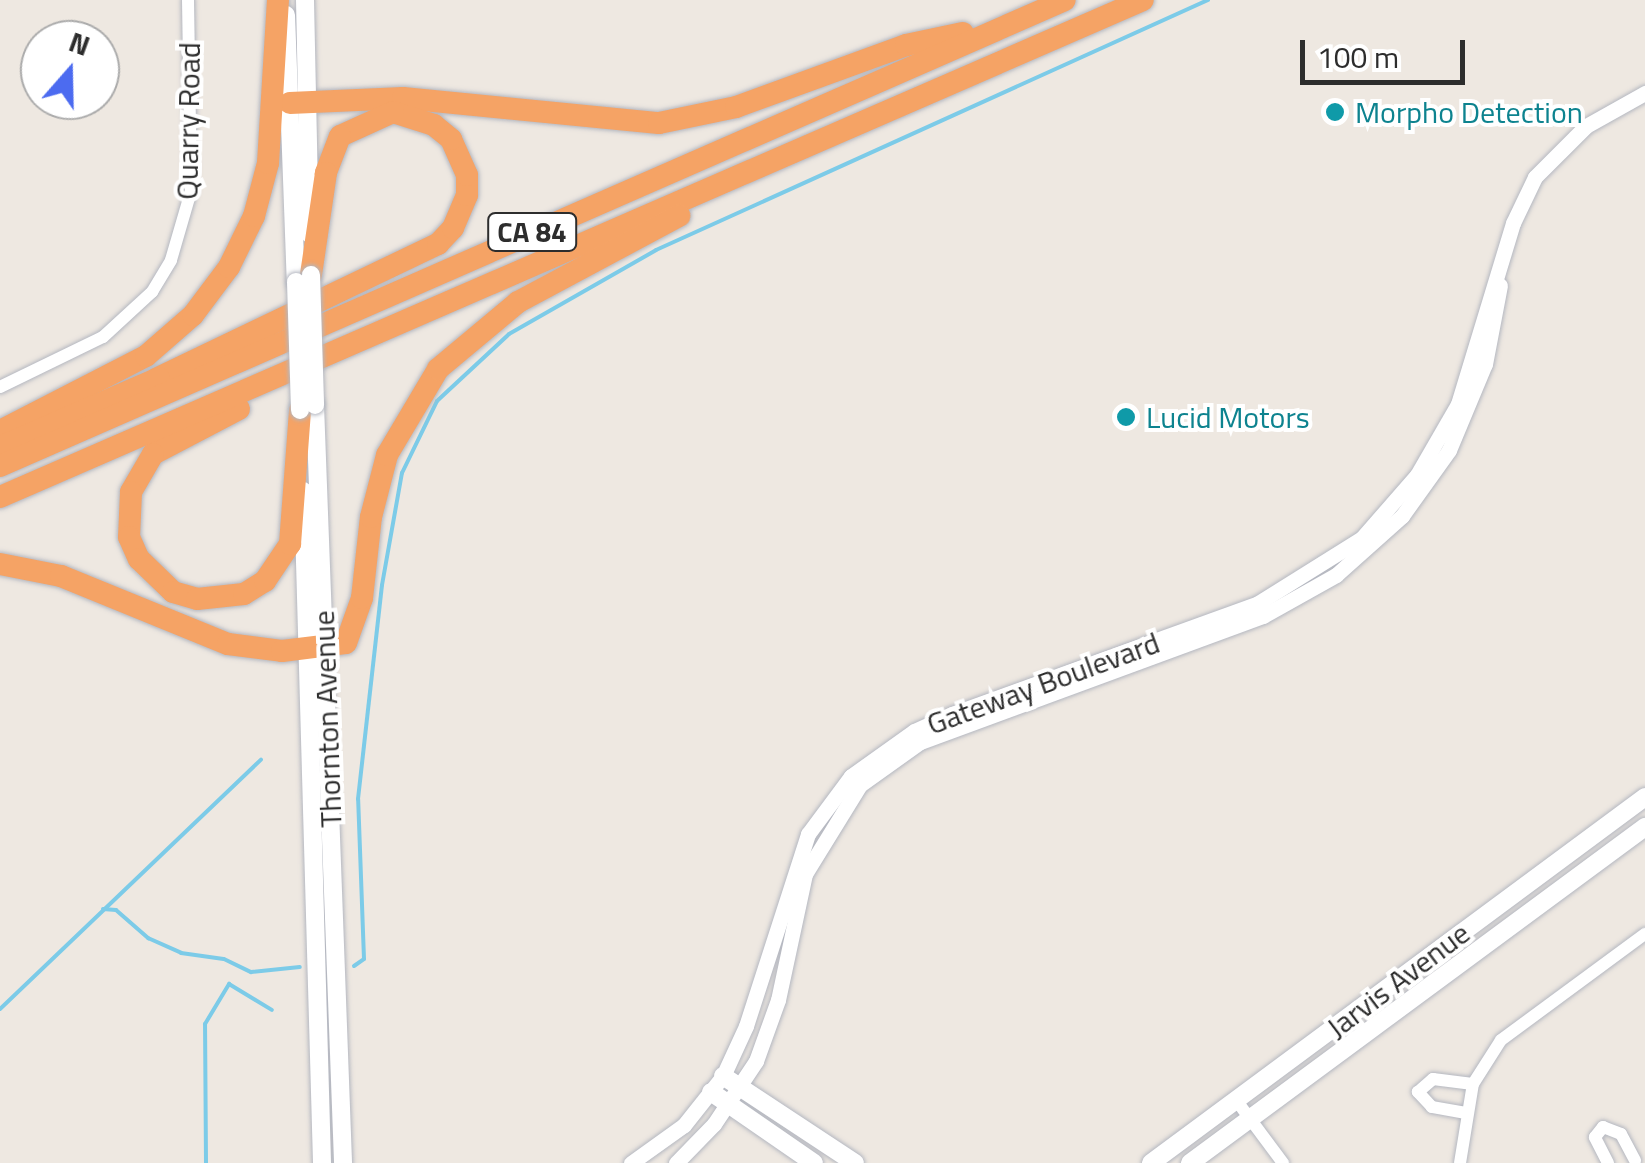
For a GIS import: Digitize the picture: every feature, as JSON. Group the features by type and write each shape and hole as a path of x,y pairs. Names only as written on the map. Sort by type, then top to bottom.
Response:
{"highway":[{"path":"0,431 146,356 214,290 262,189 282,0"},
{"name":"CA 84","path":"0,448 1040,0"},
{"name":"CA 84","path":"0,466 1065,0"},
{"name":"CA 84","path":"0,497 1143,0"},
{"path":"298,100 444,100 659,123 736,107 906,45 963,33"},
{"path":"156,379 438,244 453,228 467,195 467,175 451,139 434,124 393,112 373,116 340,136 326,173 304,278"},
{"path":"0,564 61,576 228,644 316,649 346,643 357,620 387,455 418,396 462,344 518,302 855,125"},
{"path":"308,408 290,544 265,581 222,600 173,592 153,578 129,537 127,513 140,471 152,454 450,301"}],"main road":[{"path":"282,0 298,100"},
{"path":"298,100 304,0"},
{"name":"Thornton Avenue","path":"298,100 316,649 343,1163"},
{"name":"Thornton Avenue","path":"316,649 322,1163"},
{"name":"Jarvis Avenue","path":"1150,1163 1645,797"},
{"name":"Jarvis Avenue","path":"1190,1163 1645,827"},
{"path":"723,1076 855,1163"},
{"path":"711,1092 814,1163"}],"street":[{"name":"Quarry Road","path":"0,387 104,337 152,292 172,260 191,191 188,0"},
{"name":"Gateway Boulevard","path":"631,1163 684,1125 723,1076 746,1026 808,834 851,776 897,741 952,714 1258,604 1362,538 1418,475 1458,404 1503,256 1535,177 1559,148 1645,93"},
{"name":"Gateway Boulevard","path":"676,1163 741,1088 778,1000 804,874 860,785 904,752 957,726 1263,616 1371,548 1428,483 1470,409 1496,318 1503,256"},
{"path":"1460,1163 1473,1084 1501,1040 1645,934"},
{"path":"1466,1113 1432,1107 1418,1092 1433,1079 1473,1084"},
{"path":"1236,1100 1283,1163"},
{"path":"1608,1163 1595,1137 1603,1126 1621,1134 1636,1159"}],"waterway":[{"path":"354,966 364,959 358,799 382,585 402,473 437,401 509,334 656,250 1208,0"},
{"path":"0,1009 261,760"},
{"path":"103,909 116,910 148,938 181,953 224,959 251,972 300,967"},
{"path":"206,1163 205,1024 229,984 272,1010"}],"place":[{"name":"Morpho Detection","path":"1335,112"},
{"name":"Lucid Motors","path":"1126,417"}]}
